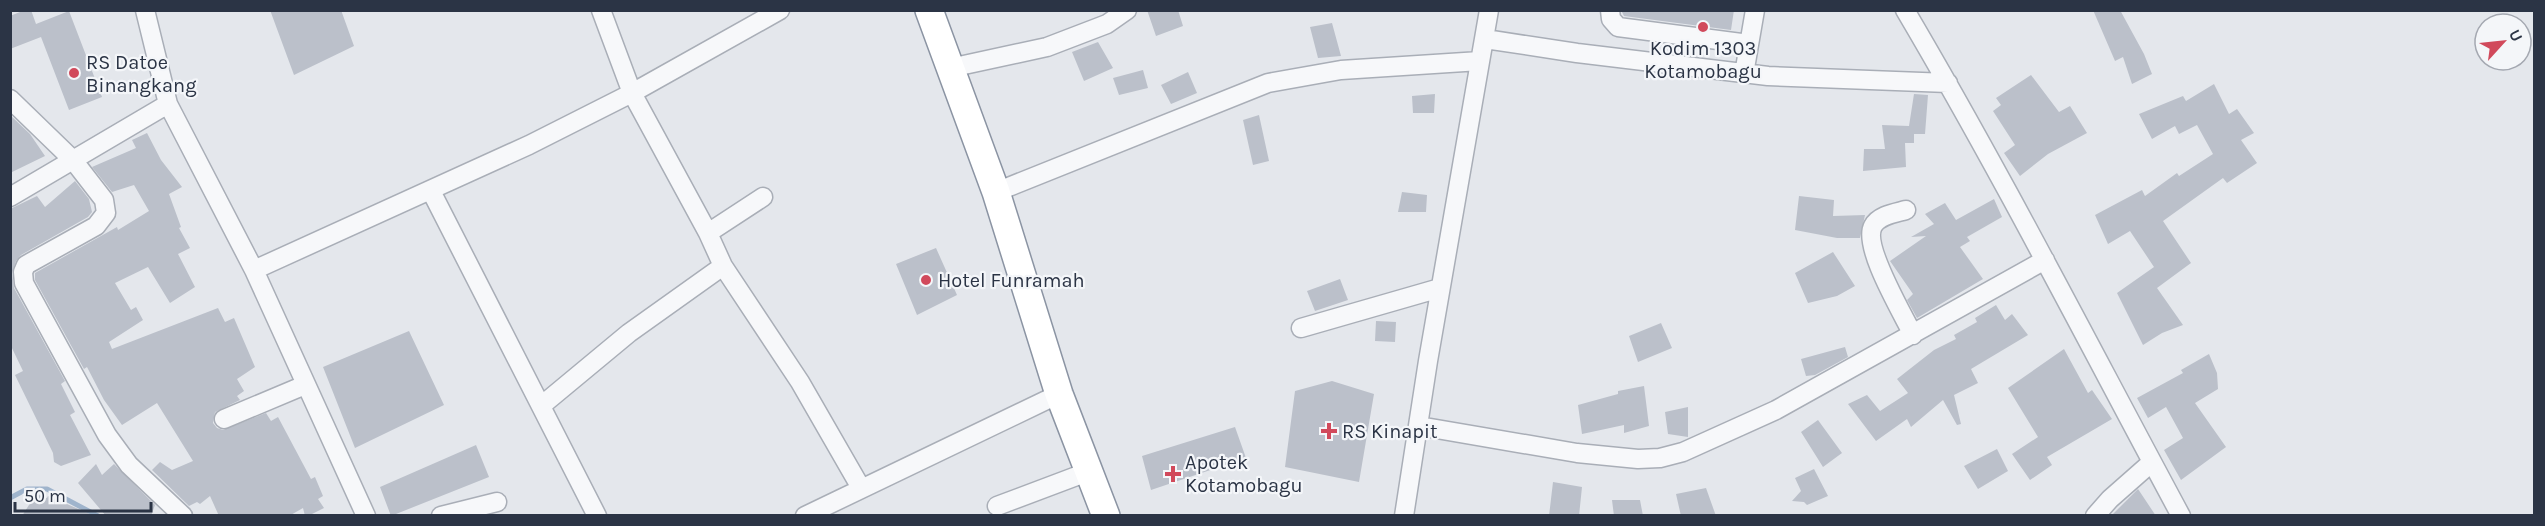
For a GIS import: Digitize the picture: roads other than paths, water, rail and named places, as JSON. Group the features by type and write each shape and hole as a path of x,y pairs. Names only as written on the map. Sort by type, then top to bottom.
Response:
{"highway":[{"path":"929,10 996,192 1059,394 1106,516"}],"street":[{"path":"145,10 168,104 254,270 366,516"},
{"path":"601,10 632,93 708,233 723,266 800,382 861,488"},
{"path":"254,270 431,191 632,93 780,10"},
{"path":"950,69 1047,47 1107,24 1127,10"},
{"path":"1404,516 1440,288 1489,10"},
{"path":"1610,10 1611,19 1618,27 1749,44"},
{"path":"1744,74 1755,10"},
{"path":"1905,10 1948,83 2045,260 2181,516"},
{"path":"1485,39 1744,74 1948,83"},
{"path":"996,192 1268,83 1341,70 1480,61"},
{"path":"10,99 73,160 104,200 106,213 96,226 26,265 23,272 24,283 107,435 129,465 183,516"},
{"path":"10,197 168,104"},
{"path":"431,191 597,516"},
{"path":"708,233 763,197"},
{"path":"1906,210 1884,216 1873,225 1870,236 1876,259 1913,335"},
{"path":"1419,426 1577,453 1638,459 1660,458 1683,452 1776,410 2045,260"},
{"path":"541,406 629,333 723,266"},
{"path":"1301,328 1440,288"},
{"path":"224,419 305,385"},
{"path":"805,516 1059,394"},
{"path":"2095,516 2110,499 2152,462"},
{"path":"997,506 1090,471"},
{"path":"441,516 498,502"}],"waterway":[{"path":"10,498 27,489 47,489 98,516"}],"place":[{"name":"Kodim 1303 Kotamobagu","path":"1703,27"},
{"name":"RS Datoe Binangkang","path":"74,73"},
{"name":"Hotel Funramah","path":"926,280"},
{"name":"RS Kinapit","path":"1329,431"},
{"name":"Apotek Kotamobagu","path":"1173,474"}]}
